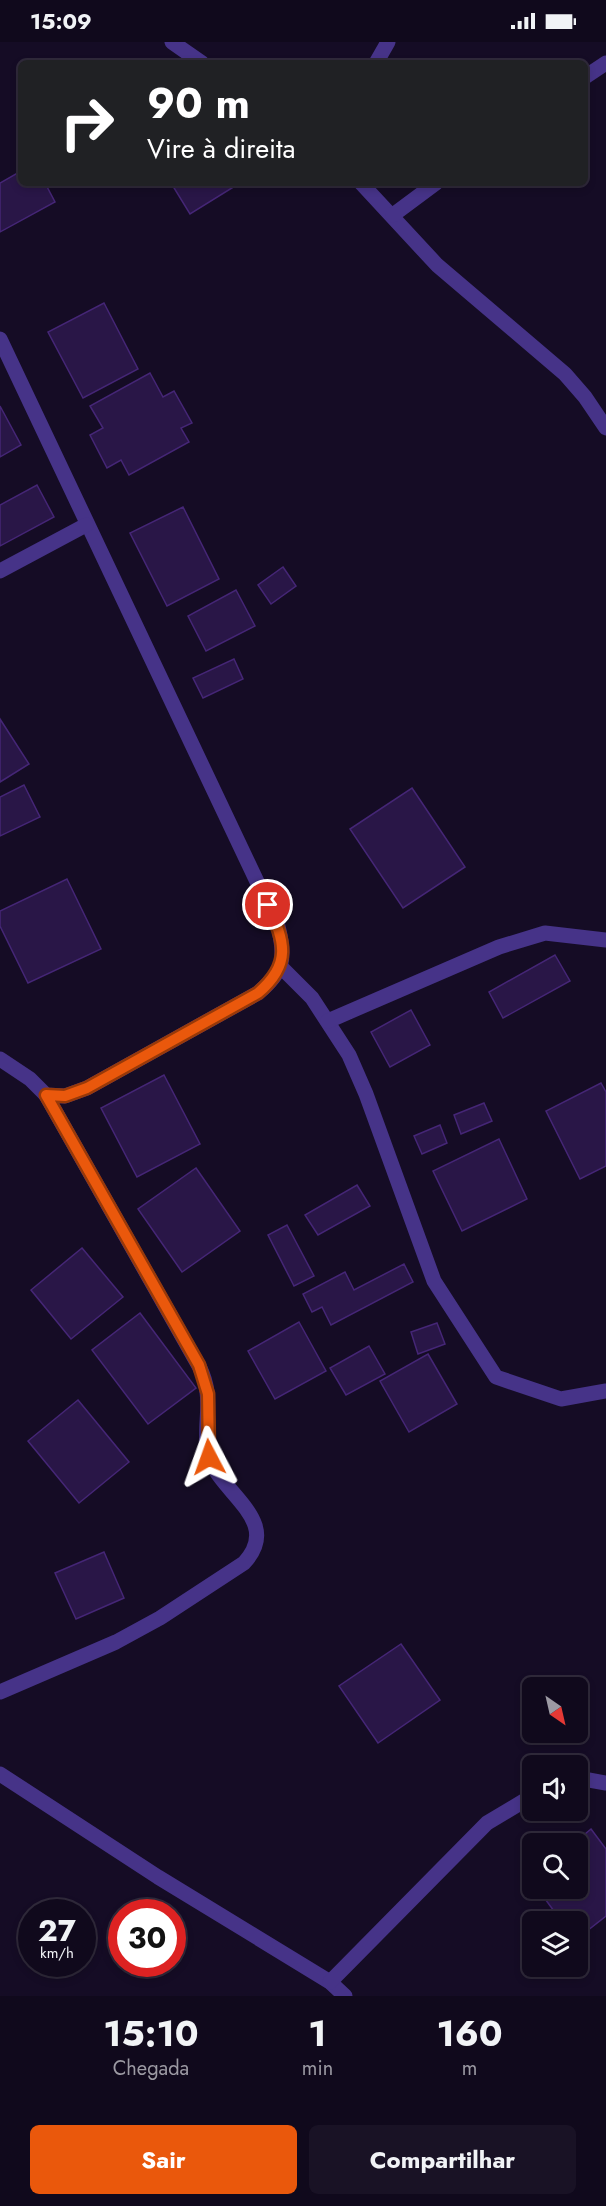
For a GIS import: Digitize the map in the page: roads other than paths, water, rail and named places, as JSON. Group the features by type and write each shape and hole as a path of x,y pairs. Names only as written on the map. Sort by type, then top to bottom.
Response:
{"street":[{"path":"172,42 198,60"},
{"path":"378,60 388,42"},
{"path":"588,75 606,63"},
{"path":"364,186 437,265 565,374 585,397 606,428"},
{"path":"393,215 432,186"},
{"path":"0,339 86,525 278,926 283,946 281,967 273,980 258,993 87,1088 65,1096 46,1095"},
{"path":"0,571 86,525"},
{"path":"327,1021 499,947 545,933 606,940"},
{"path":"281,967 312,998 349,1055 366,1094 434,1281 496,1377 561,1399 606,1391"},
{"path":"0,1059 23,1074 46,1095 199,1365 208,1394 209,1457 253,1518 257,1532 253,1553 244,1563 160,1618 116,1642 0,1692"},
{"path":"0,1774 158,1877 330,1982 345,1996"},
{"path":"588,1780 606,1783"},
{"path":"330,1982 487,1823 522,1802"}]}
